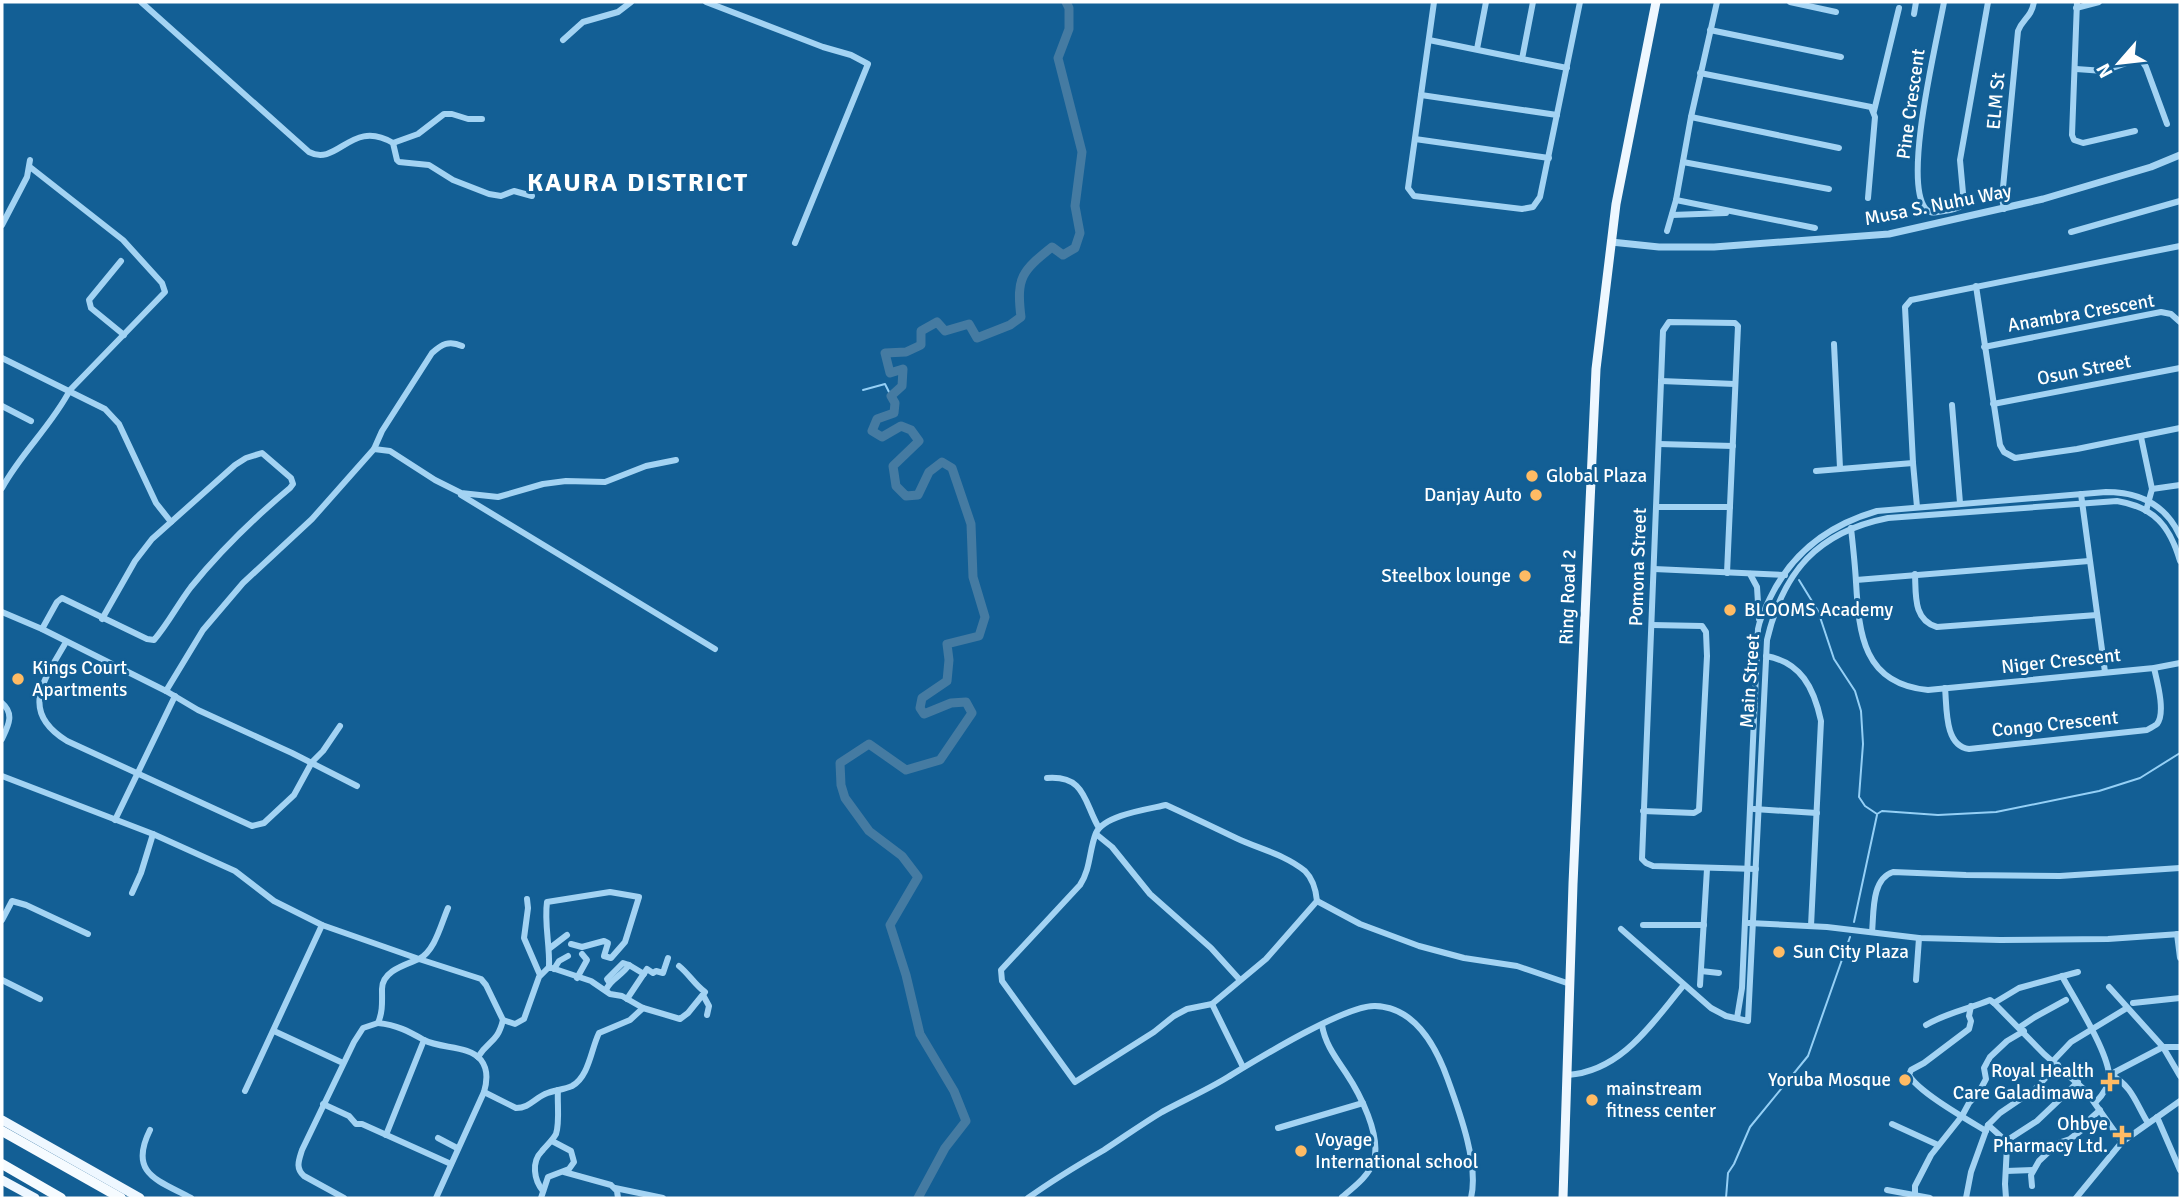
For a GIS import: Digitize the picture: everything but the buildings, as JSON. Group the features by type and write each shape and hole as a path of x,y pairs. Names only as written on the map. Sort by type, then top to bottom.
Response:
{"highway":[{"path":"2,1131 119,1198"},
{"path":"2,1164 61,1198"}],"main road":[{"name":"Ring Road 2","path":"1563,1198 1592,421 1611,242 1631,118 1656,2"},
{"path":"2,1120 140,1198"},
{"path":"2,1180 30,1197"}],"street":[{"path":"141,2 315,156 327,154 367,135 382,136 393,143 399,162 429,165 453,180 489,194 501,196 514,191 532,196"},
{"path":"563,40 583,22 618,12 631,2"},
{"path":"706,2 851,55 868,64 795,243"},
{"path":"1434,2 1408,188 1414,196 1522,209 1531,208 1537,204 1540,197 1580,2"},
{"path":"1477,50 1486,2"},
{"path":"1522,59 1533,2"},
{"path":"1667,231 1676,201 1700,73 1717,2"},
{"path":"1790,2 1836,12"},
{"path":"1914,14 1916,2"},
{"name":"Pine Crescent","path":"1944,2 1918,146 1917,176 1923,204 1926,210 1933,213 1957,209 1964,204 1961,160 1988,2"},
{"name":"ELM St","path":"2004,209 2018,31 2021,24 2032,14 2034,2"},
{"path":"2099,2 2076,5 2072,135 2074,140 2082,143 2135,131"},
{"path":"1868,198 1874,111 1899,8"},
{"path":"1710,30 1841,57"},
{"path":"1429,40 1567,68"},
{"path":"2076,69 2104,71 2135,60 2141,61 2146,67 2166,124"},
{"path":"1700,73 1863,105 1874,111"},
{"path":"1421,95 1557,115"},
{"path":"393,143 418,134 444,114 482,119"},
{"path":"1691,117 1839,148"},
{"path":"1415,139 1549,158"},
{"name":"Musa S. Nuhu Way","path":"1611,242 1685,248 1889,234 2004,209 2090,186 2180,155"},
{"path":"1683,162 1829,189"},
{"path":"2,225 27,177 30,163 122,240 162,283 165,292 70,390 61,407 27,450 2,488"},
{"path":"1676,201 1815,228"},
{"path":"2071,232 2180,201"},
{"path":"1672,215 1737,213"},
{"path":"1917,515 1905,307 1911,300 2180,246"},
{"path":"121,261 88,303 124,335"},
{"path":"1976,286 1993,404 2000,444 2004,452 2015,458 2180,428"},
{"name":"Anambra Crescent","path":"1984,347 2161,313 2171,313 2180,322"},
{"name":"Pomona Street","path":"1727,573 1738,331 1735,323 1667,323 1663,331 1642,859 1653,866 1756,869"},
{"path":"166,691 203,631 243,583 300,530 373,449 432,354 445,344 454,342 462,346"},
{"path":"1834,344 1840,468"},
{"path":"2,358 97,404 111,415 119,424 156,503 171,522"},
{"name":"Osun Street","path":"1993,404 2180,368"},
{"path":"1661,382 1735,384"},
{"path":"1952,405 1961,503"},
{"path":"2,406 31,421"},
{"path":"2141,437 2152,489 2146,511"},
{"path":"1659,444 1733,446"},
{"path":"373,449 390,451 715,649"},
{"path":"42,629 62,598 102,619 154,640 209,565 240,532 290,488 293,482 291,478 266,455 259,453 235,465 152,539 142,551 102,619"},
{"path":"453,490 498,497 542,484 566,481 605,482 646,466 676,460"},
{"path":"1816,471 1913,463"},
{"path":"2152,489 2180,485"},
{"name":"Main Street","path":"2150,500 2118,492 1877,511 1850,519 1810,544 1787,576 1771,621 1766,656 1752,951 1746,989 1737,1018 1748,1021 1746,989 1742,951 1759,623 1777,584 1787,576 1818,549 1852,528 1888,518 2081,502 2117,500 2158,518 2174,543 2180,561"},
{"path":"2081,494 2105,671"},
{"path":"2150,500 2171,520 2180,536"},
{"path":"1657,506 1730,507"},
{"name":"Niger Crescent","path":"1850,519 1859,627 1866,648 1875,663 1889,677 1908,686 1928,690 2154,668 2180,663"},
{"path":"1856,580 2089,561"},
{"path":"1654,569 1787,576"},
{"path":"1750,574 1756,587 1759,623"},
{"path":"1914,574 1918,613 1923,621 1937,627 2097,615"},
{"path":"1766,576 1785,587"},
{"path":"2,612 42,629 166,691 198,710 312,762 357,786"},
{"path":"1643,811 1694,813 1699,810 1704,731 1707,656 1705,630 1702,626 1652,625"},
{"path":"66,642 41,688 39,701 45,719 54,731 67,741 256,827 272,818 294,795 312,762 340,726"},
{"path":"1766,656 1787,662 1798,670 1807,683 1820,714 1811,926"},
{"name":"Congo Crescent","path":"1945,688 1952,738 1964,748 1983,747 2147,730 2157,725 2161,715 2154,668"},
{"path":"115,820 175,696"},
{"path":"2,703 9,711 10,720 2,739"},
{"path":"2,776 153,834 235,871 274,901 322,925 481,979 503,1020 500,1034 478,1057"},
{"path":"1046,778 1061,778 1076,785 1087,798 1097,831 1150,894 1211,948 1240,980"},
{"path":"1166,805 1289,860 1307,873 1316,891 1317,901 1266,959 1212,1004 1187,1009 1174,1016 1154,1032 1075,1082 1002,981 1001,970 1080,885 1087,872 1097,831 1111,819 1166,805"},
{"path":"1749,809 1817,813"},
{"path":"132,893 153,834"},
{"path":"1872,932 1878,886 1883,877 1893,872 2060,876 2180,868"},
{"path":"1700,985 1707,869"},
{"path":"552,968 545,912 547,902 610,892 639,897 625,942 611,958 604,956 608,943 604,941 582,947 570,944"},
{"path":"527,899 524,938 540,975"},
{"path":"2,920 12,901 88,934"},
{"path":"1317,901 1360,924 1419,946 1464,958 1517,966 1570,984"},
{"path":"378,1023 383,1005 384,980 399,967 426,955 448,908"},
{"path":"1743,923 1811,926 1919,937 2025,941 2179,934 2180,958"},
{"path":"245,1091 322,925"},
{"path":"1643,925 1704,925"},
{"path":"1621,929 1711,1008 1737,1018"},
{"path":"550,948 567,935"},
{"path":"1916,980 1919,937"},
{"path":"1742,951 1752,951"},
{"path":"577,978 587,960 582,954"},
{"path":"503,1020 515,1024 524,1019 540,975 568,956"},
{"path":"627,999 648,969 663,973 668,958"},
{"path":"606,990 609,982 607,979 623,963 644,974"},
{"path":"679,966 704,994 709,1006 706,1015"},
{"path":"552,968 591,981 610,994 643,1008 680,1018 688,1013 704,994 714,994"},
{"path":"1701,971 1719,973"},
{"path":"1994,1003 2019,988 2078,972"},
{"path":"2062,976 2070,998 2091,1030 2105,1062 2130,1090 2148,1123"},
{"path":"2,980 40,999"},
{"path":"1568,1075 1600,1068 1627,1050 1683,986"},
{"path":"2109,987 2163,1047 2180,1076"},
{"path":"1914,1197 1919,1177 1938,1145 1979,1092 1986,1079 1984,1068 1990,1057 2035,1017 2070,998"},
{"path":"2133,1003 2180,998"},
{"path":"1926,1025 1940,1017 1990,1000 2078,1082 2122,1142"},
{"path":"1212,1004 1243,1067"},
{"path":"1028,1198 1146,1122 1243,1067 1322,1025 1359,1008 1373,1006 1399,1011 1411,1018 1442,1062 1473,1163 1474,1184 1471,1198"},
{"path":"1971,1006 1969,1029 1909,1073 1912,1081 1962,1116 2006,1141 2006,1198"},
{"path":"484,1092 516,1108 522,1108 542,1095 572,1086 585,1071 599,1033 630,1020 643,1008"},
{"path":"1966,1198 1970,1172 1987,1128 2000,1113 2034,1090 2071,1042 2127,1009"},
{"path":"344,1198 304,1176 298,1167 302,1150 343,1063 363,1028 378,1023 413,1032 424,1040 478,1057 485,1069 487,1078 484,1092 436,1198"},
{"path":"1322,1025 1326,1042 1359,1093 1372,1133 1374,1161 1367,1173 1342,1196"},
{"path":"274,1031 343,1063"},
{"path":"386,1135 424,1040"},
{"path":"2032,1186 2031,1177 2039,1161 2052,1147 2075,1137 2097,1107 2113,1074 2163,1047 2180,1047"},
{"path":"2006,1141 2037,1121 2078,1082"},
{"path":"542,1195 535,1163 539,1153 552,1141 557,1131 558,1090"},
{"path":"2076,1198 2122,1142 2180,1101"},
{"path":"1278,1128 1363,1103"},
{"path":"323,1104 349,1116 356,1124 362,1124 450,1164"},
{"path":"2157,1117 2180,1170"},
{"path":"1892,1124 1938,1145"},
{"path":"150,1130 142,1153 145,1168 152,1177 191,1198"},
{"path":"438,1138 457,1148"},
{"path":"552,1141 571,1151 574,1157 572,1167 564,1172"},
{"path":"2006,1171 2033,1170"},
{"path":"542,1195 548,1177 564,1172 615,1188 663,1198"},
{"path":"615,1188 618,1198"},
{"path":"1886,1190 1930,1198"}],"waterway":[{"path":"918,1198 945,1148 966,1121 954,1091 920,1034 906,975 890,925 918,877 902,856 869,831 845,798 841,785 840,763 869,744 906,770 940,760 972,713 966,702 951,703 924,714 920,708 922,698 947,681 947,644 979,636 985,617 973,577 971,524 952,468 942,462 929,472 918,495 906,496 896,486 893,466 919,441 911,430 901,426 882,437 872,431 877,419 894,413 895,403 891,396 902,386 903,369 890,373 885,353 906,352 921,345 921,331 937,322 945,331 969,324 977,338 1010,325 1021,317 1021,284 1028,269 1052,247 1063,255 1075,248 1080,233 1075,206 1082,152 1058,58 1069,29 1069,8 1066,2"},
{"path":"863,390 885,384 891,396"},
{"path":"1799,580 1818,611 1834,659 1855,691 1861,711 1863,744 1859,797 1865,806 1877,814 1882,811 1938,815 1996,812 2099,791 2140,778 2180,753"},
{"path":"1854,922 1877,815"},
{"path":"1726,1198 1728,1173 1750,1127 1808,1056 1850,937"}],"place":[{"name":"Global Plaza","path":"1532,476"},
{"name":"Danjay Auto","path":"1536,495"},
{"name":"Steelbox lounge","path":"1525,576"},
{"name":"BLOOMS Academy","path":"1730,610"},
{"name":"Kings Court Apartments","path":"18,679"},
{"name":"Sun City Plaza","path":"1779,952"},
{"name":"Yoruba Mosque","path":"1905,1080"},
{"name":"Royal Health Care Galadimawa","path":"2110,1082"},
{"name":"mainstream fitness center","path":"1592,1100"},
{"name":"Ohbye Pharmacy Ltd.","path":"2122,1135"},
{"name":"Voyage International school","path":"1301,1151"}],"district":[{"name":"KAURA DISTRICT","path":"638,183"}]}
